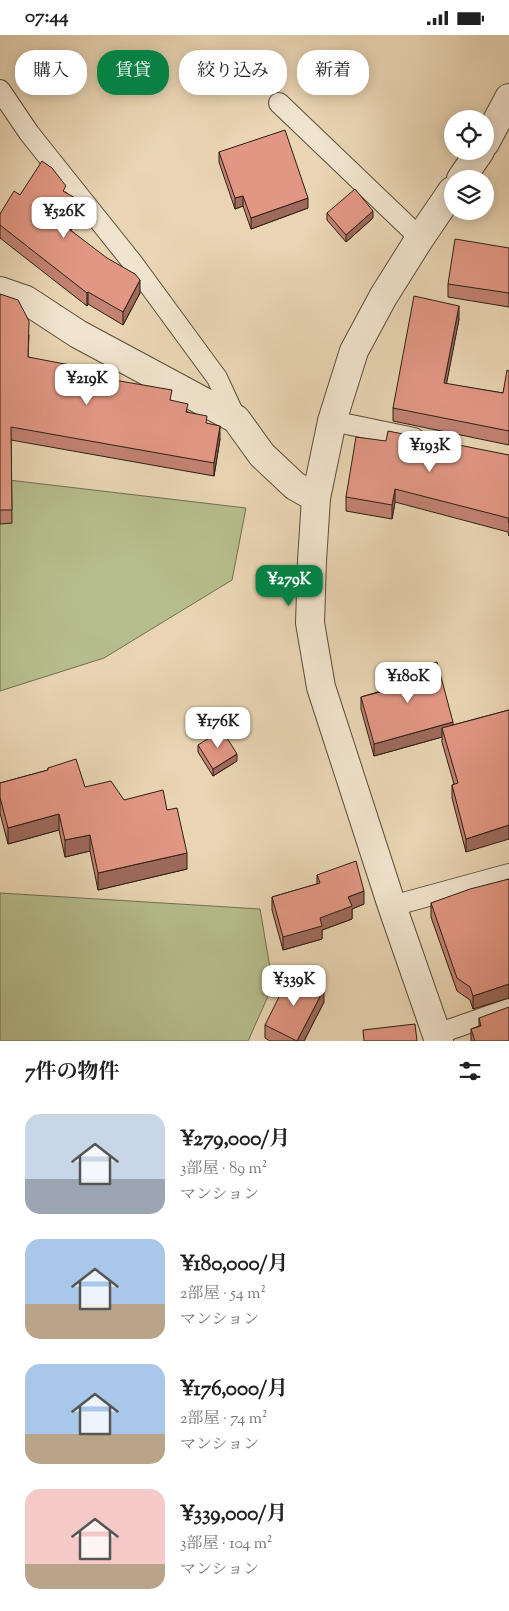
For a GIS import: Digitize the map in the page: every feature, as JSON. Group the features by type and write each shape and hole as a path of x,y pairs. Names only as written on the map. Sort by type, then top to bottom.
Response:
{"street":[{"path":"494,126 509,99"},
{"path":"438,1037 392,906 321,687 310,623 316,498 332,421 354,351 383,297 444,203"},
{"path":"0,291 26,299 78,334 236,419 262,455 295,486 316,498"}],"lane":[{"path":"0,90 6,113 30,133 132,262 218,378 236,419"},
{"path":"279,103 420,239"},
{"path":"332,421 435,442"},
{"path":"392,906 509,874"},
{"path":"438,1037 509,1009"}],"green space":[{"path":"0,479 246,508 232,580 104,658 0,691"},
{"path":"0,893 260,909 273,985 248,1041 0,1041"}],"building":[{"path":"285,130 308,198 251,218 243,196 235,198 219,152"},
{"path":"42,161 52,168 66,186 63,191 77,199 80,204 65,226 107,258 135,274 140,280 123,312 87,293 0,225 0,214 14,191 20,195"},
{"path":"355,189 373,211 346,235 327,213"},
{"path":"455,239 509,248 509,293 448,284"},
{"path":"0,294 18,300 29,321 28,357 86,368 85,375 172,390 170,400 188,404 186,412 207,416 206,423 220,426 214,463 11,427 12,510 0,510"},
{"path":"414,296 459,306 444,383 503,393 507,370 509,371 509,431 393,408"},
{"path":"388,431 509,455 509,523 508,518 395,489 392,505 346,497 356,437 386,441"},
{"path":"437,662 453,722 374,744 361,697 384,691 381,682 393,678 392,674"},
{"path":"509,710 509,825 466,839 452,785 458,783 442,728"},
{"path":"222,730 237,754 213,769 198,745"},
{"path":"76,759 85,787 111,781 124,800 163,790 167,810 177,808 187,853 98,873 90,835 65,840 59,814 8,828 0,797 0,783 48,770 48,768"},
{"path":"356,861 364,891 348,897 352,906 320,918 322,926 283,937 272,897 320,883 317,875"},
{"path":"509,879 509,984 473,996 470,987 457,978 431,903 470,889"},
{"path":"291,973 324,989 297,1041 265,1025"},
{"path":"509,1007 509,1041 475,1041 471,1029 481,1026 479,1018"},
{"path":"415,1024 417,1041 364,1041 363,1030"}]}
